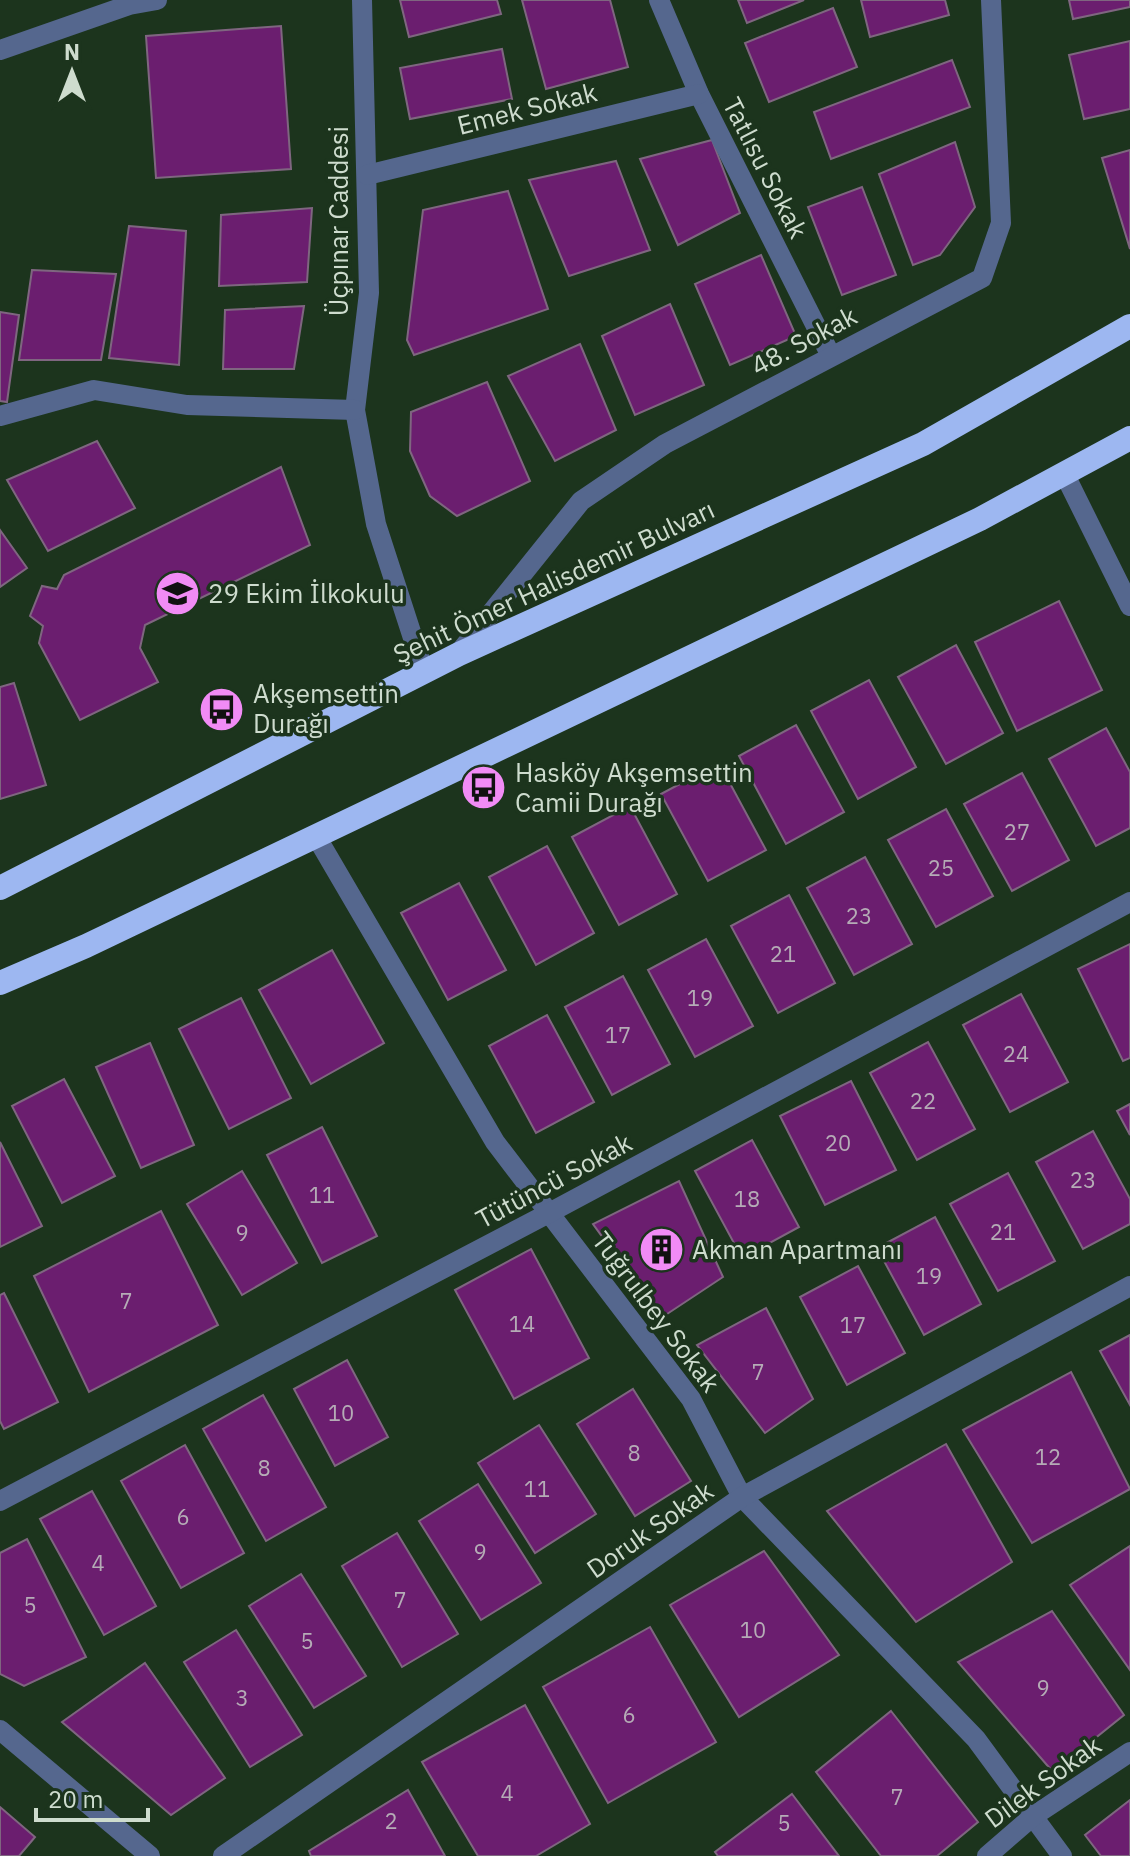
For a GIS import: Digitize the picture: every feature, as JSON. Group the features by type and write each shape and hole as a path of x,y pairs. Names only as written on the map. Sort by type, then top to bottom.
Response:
{"highway":[{"name":"Şehit Ömer Halisdemir Bulvarı","path":"0,888 459,654 923,444 1130,326"},
{"path":"0,983 980,519 1130,438"}],"street":[{"path":"0,50 126,3 157,0"},
{"name":"Üçpınar Caddesi","path":"362,0 369,293 355,410 376,524 424,672"},
{"name":"Tatlısu Sokak","path":"659,0 699,94 831,356"},
{"name":"48. Sokak","path":"459,654 581,501 665,444 982,278 1001,223 991,0"},
{"name":"Emek Sokak","path":"367,175 699,94"},
{"path":"0,416 94,390 187,405 355,410"},
{"path":"1064,473 1130,606"},
{"name":"Tuğrulbey Sokak","path":"316,836 495,1142 691,1399 742,1497 976,1739 1062,1856"},
{"name":"Tütüncü Sokak","path":"0,1501 549,1213 1130,902"},
{"name":"Doruk Sokak","path":"223,1856 742,1497 1130,1286"},
{"path":"0,1730 150,1856"},
{"name":"Dilek Sokak","path":"987,1856 1032,1817 1130,1752"}],"building":[{"path":"400,0 497,0 501,14 409,37"},
{"path":"522,0 610,0 628,67 546,89"},
{"path":"738,0 804,0 747,23"},
{"path":"861,0 945,0 949,15 870,37"},
{"path":"1069,0 1130,0 1130,7 1073,19"},
{"path":"833,8 857,67 769,102 745,43"},
{"path":"281,26 291,169 156,178 146,36"},
{"path":"1130,41 1130,109 1084,119 1069,55"},
{"path":"502,49 512,99 410,119 400,68"},
{"path":"952,60 970,107 831,159 814,112"},
{"path":"712,140 740,213 678,245 640,159"},
{"path":"955,142 975,207 940,255 913,265 879,174"},
{"path":"1130,150 1130,249 1102,158"},
{"path":"616,161 650,250 569,276 529,180"},
{"path":"862,187 896,275 842,295 808,207"},
{"path":"508,191 548,309 414,355 407,340 423,210"},
{"path":"312,208 307,282 219,286 221,215"},
{"path":"129,226 186,231 179,365 109,358"},
{"path":"761,255 796,336 730,365 695,284"},
{"path":"32,270 116,274 101,360 19,360"},
{"path":"670,304 704,385 635,415 602,336"},
{"path":"304,306 294,369 223,369 225,310"},
{"path":"0,312 19,315 7,402 0,401"},
{"path":"580,344 616,430 555,461 508,376"},
{"path":"487,382 530,481 457,516 430,496 410,451 411,412"},
{"path":"97,441 135,508 48,551 7,480"},
{"path":"281,467 310,545 145,625 140,648 158,682 80,720 39,643 43,626 30,616 42,586 57,589 64,575"},
{"path":"0,530 27,568 0,587"},
{"path":"1059,601 1102,690 1017,731 975,642"},
{"path":"956,645 1003,733 946,764 898,677"},
{"path":"869,680 916,767 858,799 811,711"},
{"path":"14,683 46,785 0,799 0,687"},
{"path":"796,725 844,812 786,844 739,756"},
{"path":"1106,728 1130,772 1130,828 1096,846 1049,759"},
{"path":"719,763 766,850 708,881 661,794"},
{"path":"1022,773 1069,860 1012,891 964,804"},
{"path":"630,806 677,894 619,925 572,837"},
{"path":"946,809 993,896 936,927 888,840"},
{"path":"547,846 594,933 536,965 489,877"},
{"path":"865,857 912,944 854,975 807,888"},
{"path":"459,883 506,970 448,1000 401,913"},
{"path":"789,895 835,983 778,1013 731,926"},
{"path":"706,939 753,1026 695,1057 648,970"},
{"path":"1130,944 1130,1058 1123,1061 1078,969"},
{"path":"332,950 384,1043 311,1084 259,990"},
{"path":"623,976 670,1064 612,1095 565,1007"},
{"path":"1021,994 1068,1082 1010,1112 963,1025"},
{"path":"241,998 291,1098 229,1129 179,1029"},
{"path":"547,1015 594,1102 536,1133 489,1046"},
{"path":"928,1042 975,1129 917,1160 870,1073"},
{"path":"150,1043 194,1145 141,1168 96,1067"},
{"path":"64,1079 115,1176 62,1203 12,1106"},
{"path":"851,1081 896,1170 825,1205 780,1116"},
{"path":"1130,1104 1130,1135 1117,1111"},
{"path":"322,1127 377,1236 322,1263 267,1155"},
{"path":"1093,1131 1130,1199 1130,1224 1083,1249 1036,1162"},
{"path":"752,1140 799,1227 742,1258 695,1171"},
{"path":"0,1142 42,1226 0,1247"},
{"path":"242,1171 297,1263 242,1295 187,1204"},
{"path":"1008,1173 1055,1261 998,1291 950,1204"},
{"name":"Akman Apartmanı","path":"679,1181 723,1277 661,1318 593,1224"},
{"path":"161,1211 218,1325 89,1392 34,1276"},
{"path":"935,1217 981,1304 924,1335 877,1248"},
{"path":"531,1249 589,1358 514,1399 455,1290"},
{"path":"858,1266 905,1353 847,1385 800,1297"},
{"path":"4,1293 58,1402 4,1429 0,1421 0,1295"},
{"path":"766,1308 813,1399 765,1433 697,1345"},
{"path":"1130,1335 1130,1405 1100,1351"},
{"path":"347,1360 388,1437 335,1466 294,1389"},
{"path":"1071,1372 1130,1489 1032,1543 963,1430"},
{"path":"633,1389 691,1481 635,1516 577,1424"},
{"path":"263,1395 326,1507 266,1541 203,1429"},
{"path":"539,1425 596,1514 535,1553 478,1463"},
{"path":"946,1444 1012,1562 916,1622 827,1511"},
{"path":"185,1445 244,1553 181,1588 121,1481"},
{"path":"478,1484 541,1583 481,1620 419,1521"},
{"path":"92,1491 156,1606 104,1635 40,1519"},
{"path":"397,1533 458,1634 402,1667 342,1566"},
{"path":"27,1539 86,1657 24,1686 0,1674 0,1553"},
{"path":"1130,1546 1130,1670 1070,1585"},
{"path":"764,1551 839,1655 739,1717 670,1605"},
{"path":"301,1574 366,1676 314,1708 249,1606"},
{"path":"1052,1611 1124,1715 1053,1772 958,1662"},
{"path":"650,1627 716,1742 608,1803 543,1687"},
{"path":"236,1630 302,1735 250,1767 184,1662"},
{"path":"145,1663 225,1778 171,1815 62,1722"},
{"path":"525,1705 590,1824 536,1856 478,1856 422,1762"},
{"path":"891,1711 978,1822 937,1856 881,1856 816,1772"},
{"path":"408,1790 445,1856 311,1856 309,1851"},
{"path":"792,1794 839,1856 718,1856 715,1852"},
{"path":"1130,1800 1130,1856 1101,1856 1085,1835"},
{"path":"0,1807 35,1837 19,1856 0,1856"}],"place":[{"name":"29 Ekim İlkokulu","path":"177,594"},
{"name":"Akşemsettin Durağı","path":"222,709"},
{"name":"Hasköy Akşemsettin Camii Durağı","path":"484,788"},
{"name":"Akman Apartmanı","path":"661,1250"}]}
